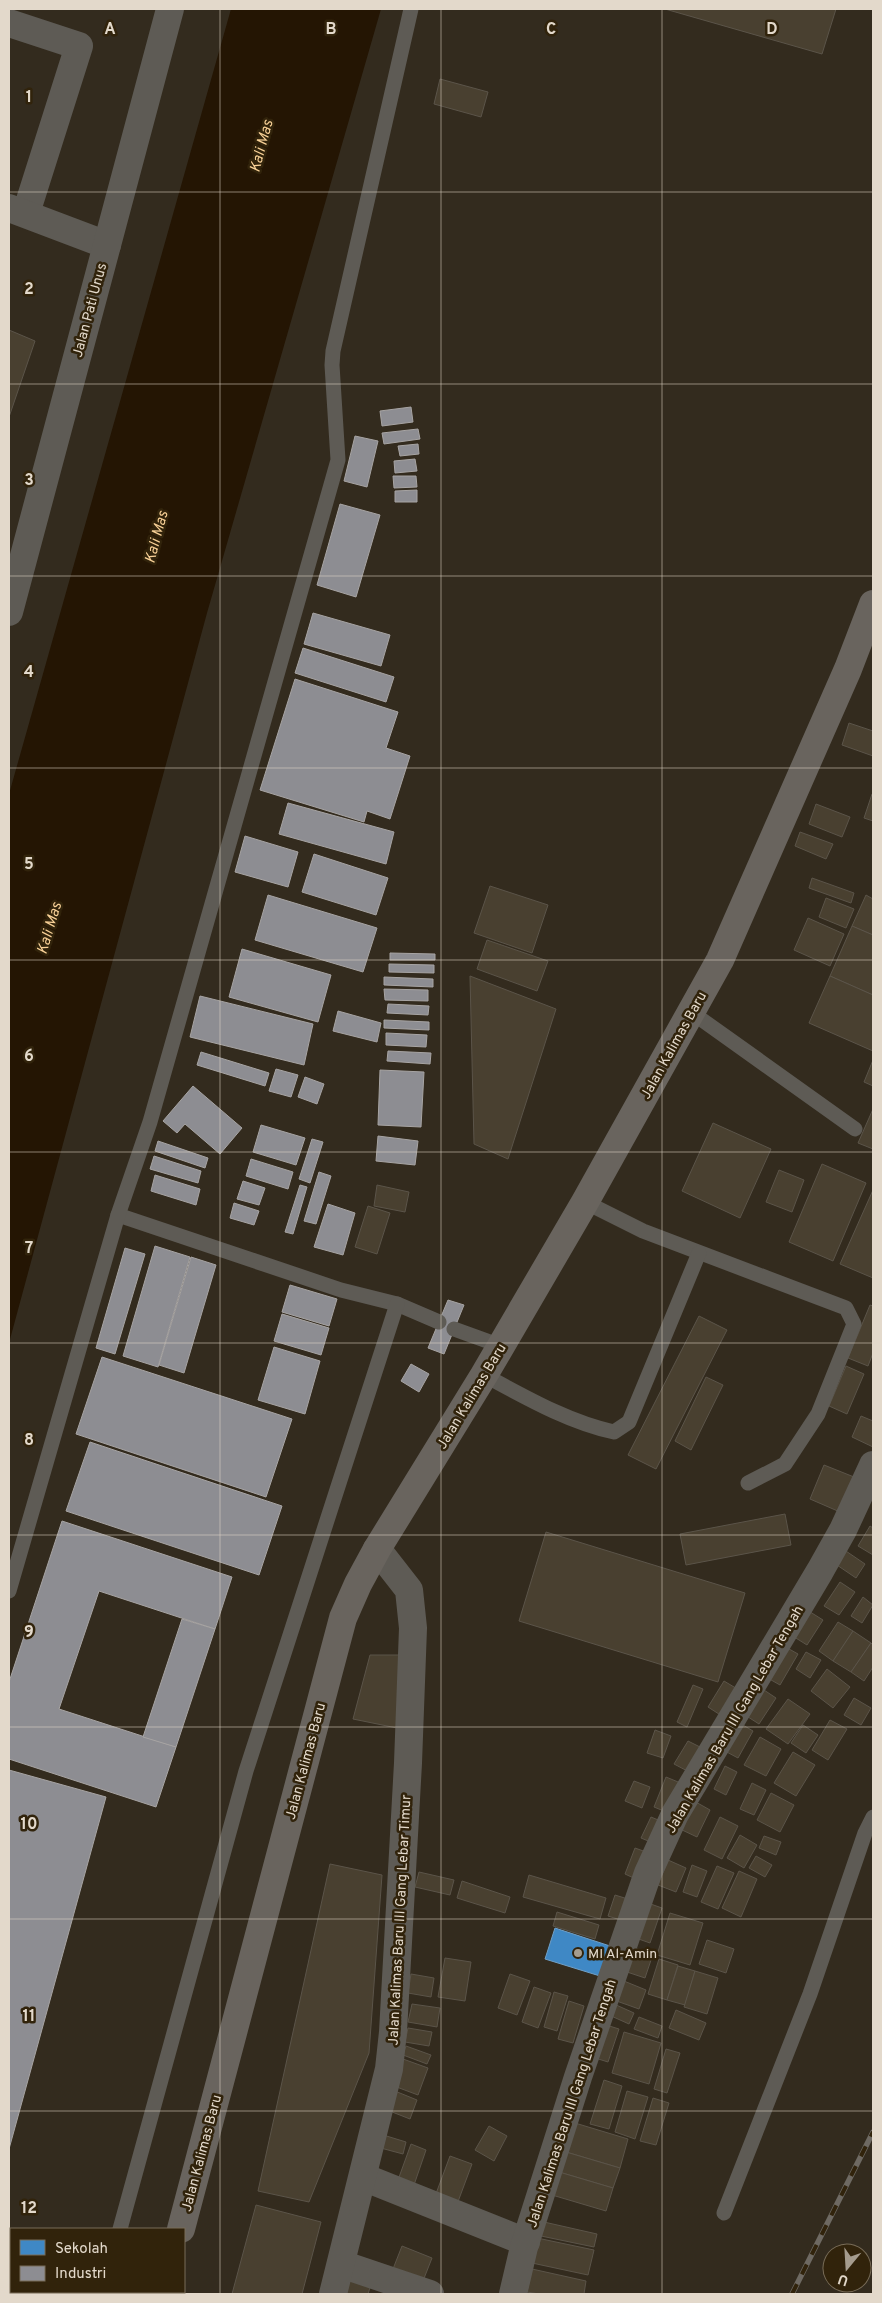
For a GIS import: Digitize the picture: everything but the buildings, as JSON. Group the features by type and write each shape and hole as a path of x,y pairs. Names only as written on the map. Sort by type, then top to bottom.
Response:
{"street":[{"name":"Jalan Pati Unus","path":"9,612 170,9"},
{"path":"9,22 79,46 17,211 107,245"},
{"name":"Jalan Kalimas Baru","path":"181,2228 343,1618 358,1584 377,1549 484,1375 585,1202 691,1012 735,928 848,669 873,604"},
{"name":"Jalan Kalimas Baru III Gang Lebar Tengah","path":"513,2294 526,2242 578,2076 648,1872 675,1814 843,1530 873,1465"},
{"name":"Jalan Kalimas Baru III Gang Lebar Timur","path":"333,2294 363,2177 392,2050 408,1773 414,1628 409,1590 377,1549"},
{"path":"363,2177 526,2242"},
{"path":"340,2264 430,2294"}],"lane":[{"path":"9,1591 118,1215 150,1122 338,460 332,365 333,351 411,9"},
{"path":"691,1012 855,1129"},
{"path":"585,1202 643,1231 846,1308 854,1324 818,1414 784,1464 748,1483"},
{"path":"118,1215 341,1290 397,1304 439,1322"},
{"path":"484,1375 534,1402 599,1429 614,1432 629,1422 699,1253"},
{"path":"120,2228 246,1771 397,1304"},
{"path":"454,1329 501,1346"},
{"path":"724,2213 810,1994 873,1817"}],"water":[{"name":"Kali Mas","path":"231,9 381,9 207,613 9,1343 9,794"}],"railway":[{"path":"792,2294 873,2132"}],"place":[{"name":"MI Al-Amin","path":"578,1953"}]}
